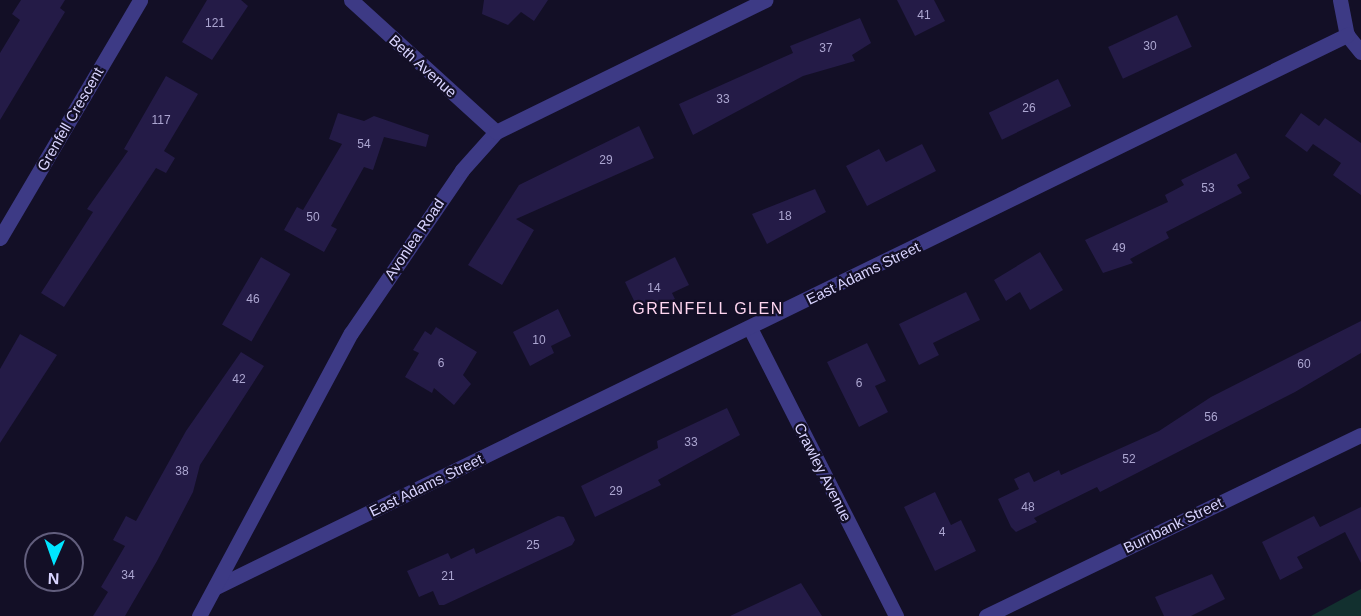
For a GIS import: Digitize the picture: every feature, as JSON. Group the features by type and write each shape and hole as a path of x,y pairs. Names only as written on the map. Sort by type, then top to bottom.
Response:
{"street":[{"name":"Grenfell Crescent","path":"0,238 140,0"},
{"name":"Beth Avenue","path":"351,0 496,132"},
{"name":"Avonlea Road","path":"199,616 351,333 462,170 496,132 765,0"},
{"path":"1340,0 1347,35 1361,52"},
{"name":"East Adams Street","path":"216,587 1347,35"},
{"name":"Crawley Avenue","path":"750,328 896,616"},
{"name":"Burnbank Street","path":"986,616 1361,435"}],"green space":[{"path":"1361,589 1361,616 1311,616"}],"building":[{"path":"21,0 65,0 60,8 65,12 0,120 0,53 20,20 12,14"},
{"path":"207,0 241,0 248,6 212,60 182,42"},
{"path":"484,0 548,0 534,21 521,12 508,25 482,14"},
{"path":"897,0 934,0 945,21 915,36"},
{"path":"1177,15 1192,47 1123,79 1108,47"},
{"path":"860,18 871,43 852,55 855,61 803,76 693,135 679,104 793,53 790,46"},
{"path":"166,76 198,94 164,151 175,158 166,173 156,168 64,307 41,293 93,212 87,209 128,151 124,149"},
{"path":"1058,79 1071,106 1002,140 989,113"},
{"path":"338,113 364,121 374,116 429,135 426,147 384,137 373,170 364,167 331,226 337,229 324,252 284,230 297,207 303,210 342,144 329,139"},
{"path":"1301,113 1319,126 1325,118 1361,143 1361,195 1333,175 1341,163 1313,144 1307,152 1285,136"},
{"path":"639,126 654,158 516,219 534,230 502,285 468,265 519,185"},
{"path":"922,144 936,171 867,206 846,166 879,149 886,162"},
{"path":"1236,153 1250,178 1237,185 1242,193 1166,232 1169,238 1130,259 1133,263 1103,273 1085,240 1168,202 1165,195 1184,185 1181,180"},
{"path":"815,189 826,212 767,244 752,214"},
{"path":"1040,252 1063,290 1030,310 1020,292 1006,301 994,280"},
{"path":"261,257 290,274 251,342 222,325"},
{"path":"675,257 689,285 672,293 675,299 644,314 639,311 625,282"},
{"path":"966,292 980,320 933,343 939,355 919,365 899,324"},
{"path":"558,309 571,336 551,346 554,353 530,366 513,332"},
{"path":"1361,321 1361,353 1295,392 1100,492 1097,487 1034,518 1037,522 1016,532 1011,527 998,499 1019,489 1014,479 1029,472 1034,482 1059,470 1061,475 1159,431 1211,397"},
{"path":"436,327 477,352 463,375 471,384 454,405 434,388 432,393 405,377 419,353 413,350 425,331 431,335"},
{"path":"20,334 57,355 0,443 0,369"},
{"path":"867,343 886,381 875,386 888,412 859,427 827,362"},
{"path":"241,352 264,366 200,465 193,492 157,561 125,616 93,616 108,592 101,587 125,546 113,540 126,516 136,521 186,431"},
{"path":"727,408 740,435 658,480 661,485 595,517 581,486 658,448 657,441"},
{"path":"935,492 951,525 961,520 976,551 935,571 904,507"},
{"path":"1361,507 1361,563 1345,532 1297,557 1303,568 1280,580 1262,542 1314,516 1320,527"},
{"path":"558,516 564,517 575,540 572,545 444,605 439,605 433,591 419,597 407,571 448,553 451,559 474,548 476,554"},
{"path":"1212,574 1225,599 1191,616 1164,616 1155,597"},
{"path":"801,583 822,616 730,616 784,591"}],"district":[{"name":"GRENFELL GLEN","path":"708,309"}]}
